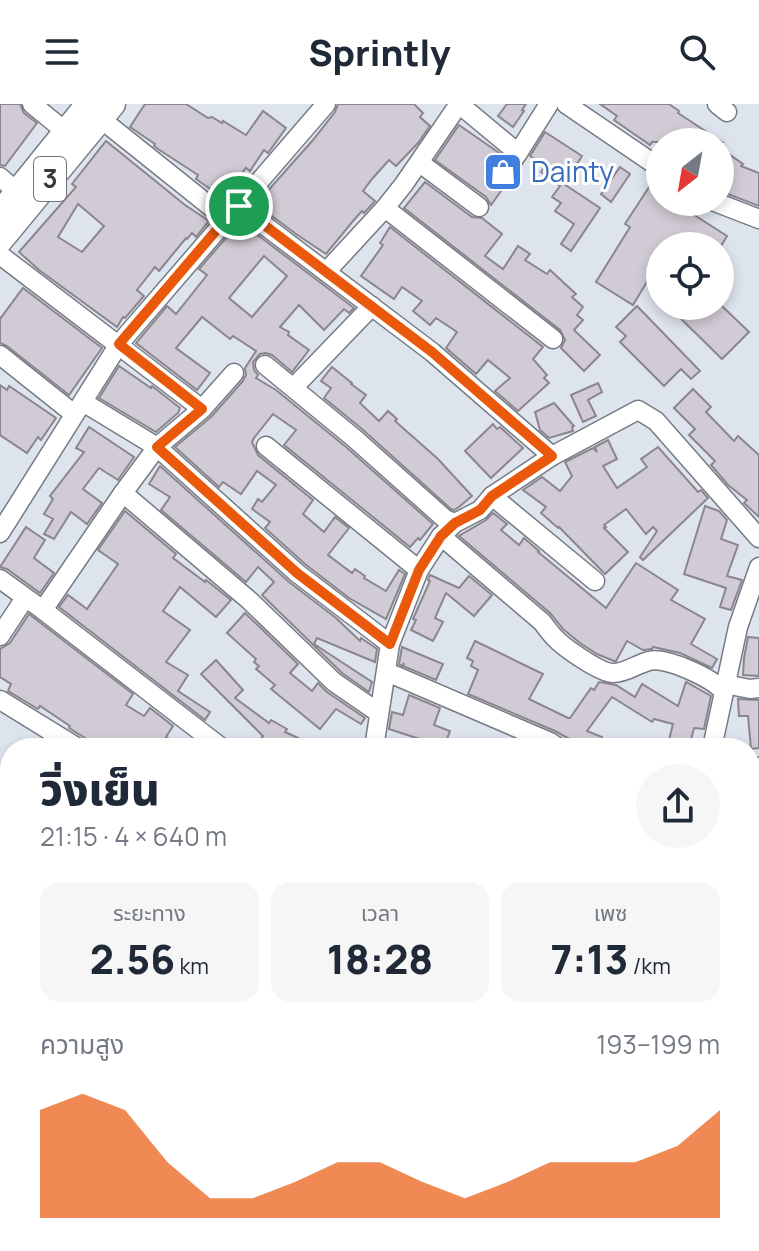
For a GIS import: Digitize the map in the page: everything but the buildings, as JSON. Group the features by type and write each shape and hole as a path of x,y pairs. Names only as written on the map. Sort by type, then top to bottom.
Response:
{"main road":[{"name":"3","path":"0,213 9,185 66,132 101,109"},
{"name":"3","path":"0,241 101,109"}],"street":[{"path":"32,104 66,132"},
{"path":"0,533 119,344 326,104"},
{"path":"326,272 385,208 420,163 459,104 518,153"},
{"path":"501,178 549,104"},
{"path":"566,104 646,158"},
{"path":"101,109 232,212 326,272 432,352 552,456"},
{"path":"420,163 479,207"},
{"path":"385,208 553,339"},
{"path":"734,209 759,219"},
{"path":"0,255 202,409"},
{"path":"294,387 372,306"},
{"path":"0,355 79,408 157,447 297,573 390,644"},
{"path":"265,365 445,519 455,523"},
{"path":"43,610 157,447 202,409 234,373"},
{"path":"375,738 390,644 419,570 441,536 455,523 480,510 492,496 552,456 638,410 656,421 759,538"},
{"path":"266,446 419,570"},
{"path":"123,493 249,600 334,682 379,713"},
{"path":"492,496 595,581"},
{"path":"441,536 542,622 555,638 605,672 615,673 650,660 665,661 724,687 759,688"},
{"path":"714,738 738,627 759,567"},
{"path":"0,579 209,738"},
{"path":"0,636 25,598"},
{"path":"738,627 759,628"},
{"path":"387,672 541,738"},
{"path":"0,700 62,738"}],"place":[{"name":"Dainty","path":"503,172"}],"route":[{"path":"239,206 432,352 552,456 492,496 480,510 455,523 441,536 419,570 390,644 297,573 157,447 202,409 119,344 239,206"}]}
